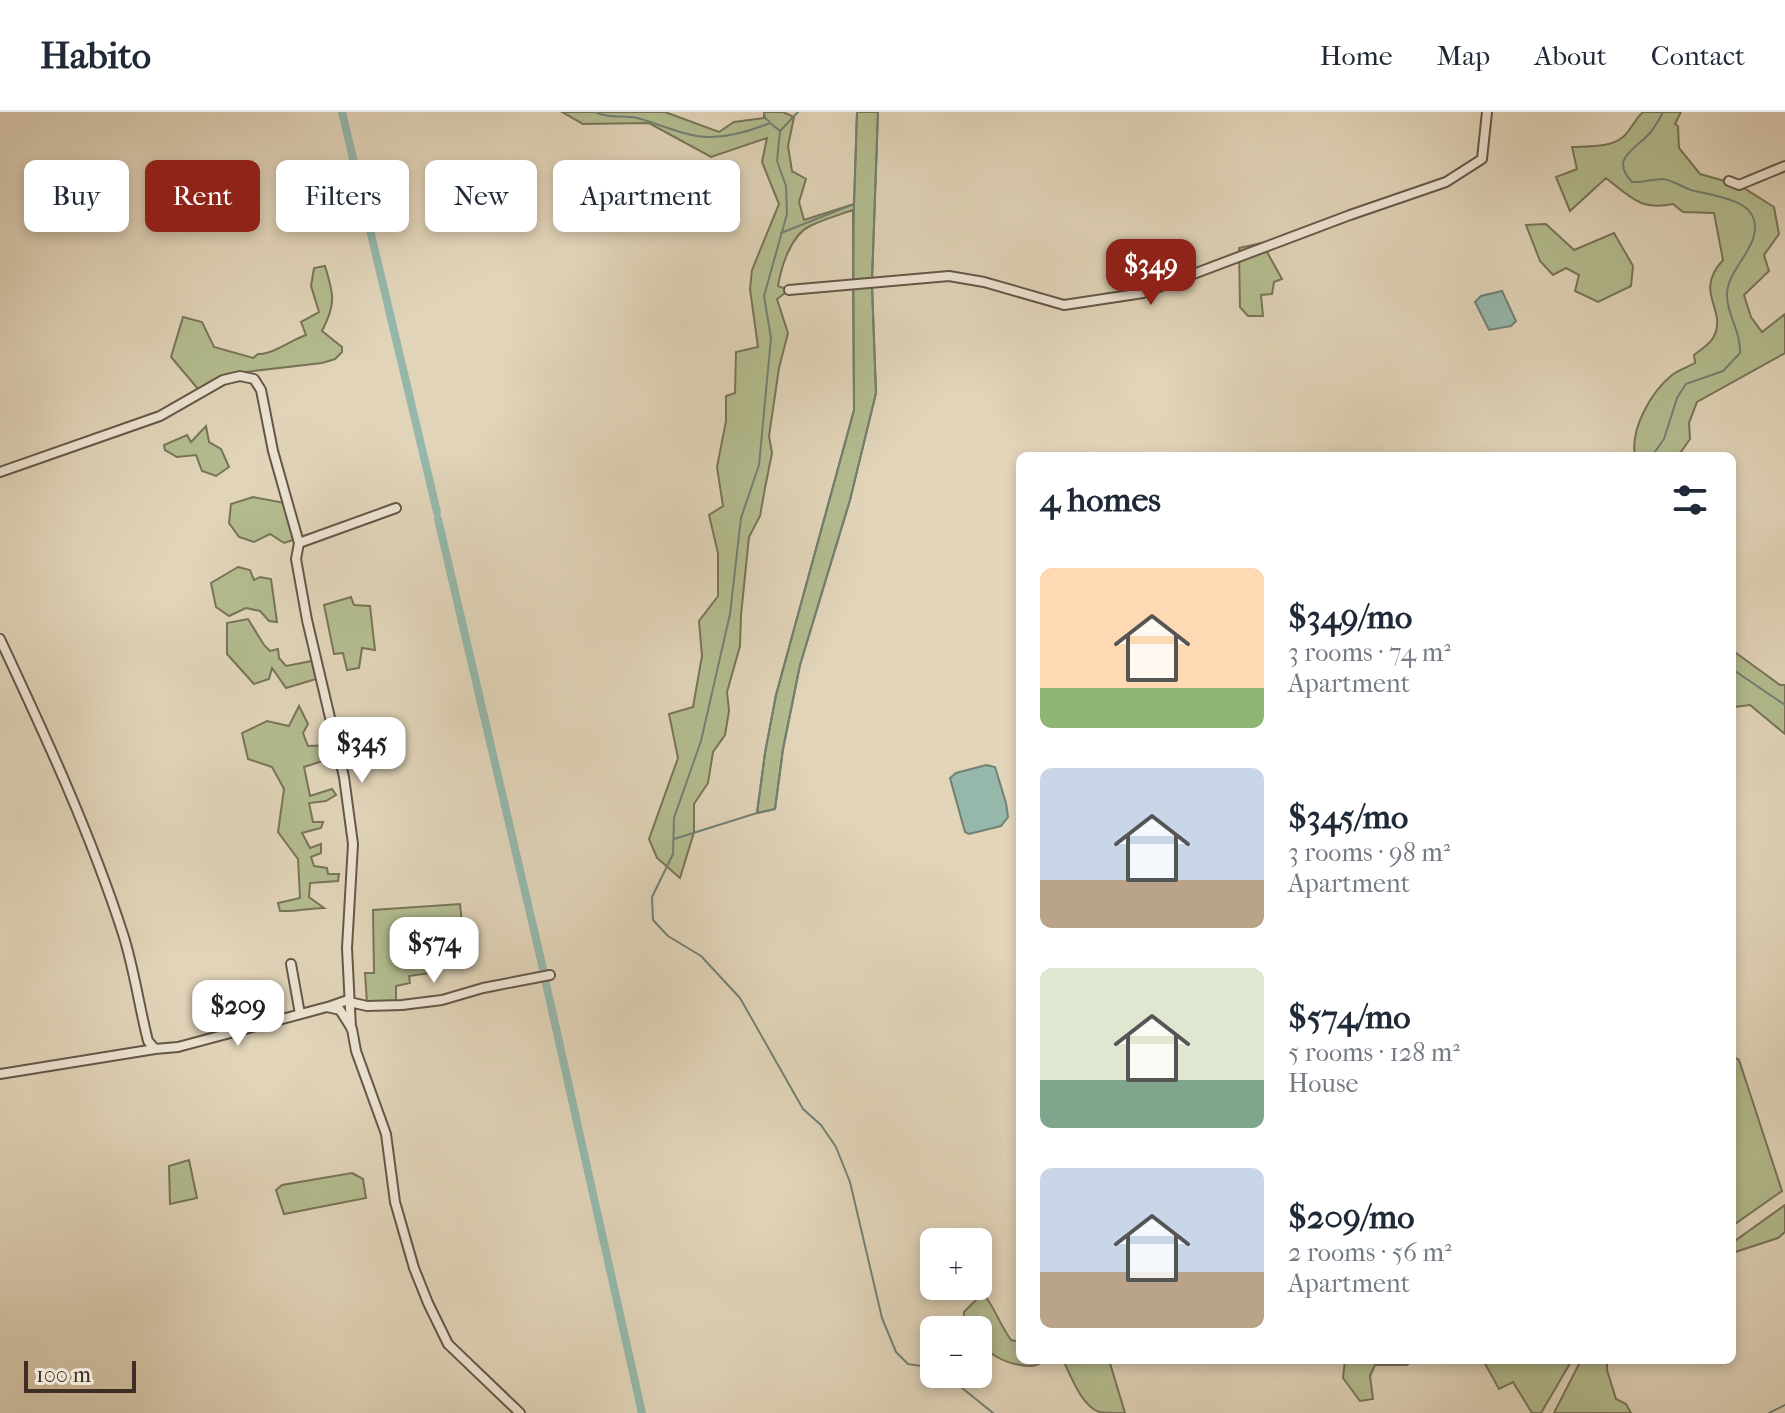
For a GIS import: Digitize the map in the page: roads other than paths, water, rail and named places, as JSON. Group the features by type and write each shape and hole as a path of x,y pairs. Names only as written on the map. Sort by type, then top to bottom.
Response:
{"street":[{"path":"789,290 949,276 984,282 1064,305 1143,293 1446,182 1482,159 1487,112"},
{"path":"1729,181 1739,185 1785,166"},
{"path":"0,472 160,416 223,380 240,376 254,379 261,390 273,450 299,543 296,559 304,605 344,777 353,844 347,948 356,1051 386,1134 395,1202 428,1303 448,1344 520,1413"},
{"path":"299,543 396,508"},
{"path":"0,639 42,727 85,832 123,935 148,1041 155,1049"},
{"path":"291,964 300,1014"},
{"path":"0,1074 178,1047 335,1003 367,1006 428,1002 465,995 493,985 550,975"},
{"path":"327,1007 340,1010 352,1029"}],"waterway":[{"path":"342,112 437,512"},
{"path":"595,112 637,118 697,136 735,134 770,123 780,131 777,161 786,186 787,214 764,296 771,338 759,465 741,518 730,614 701,741 674,818 673,854 652,897 653,920 668,936 701,956 740,998 803,1109 821,1125 836,1147 850,1182 882,1318 896,1352 908,1364 920,1366"},
{"path":"764,112 769,121"},
{"path":"780,131 798,112"},
{"path":"781,233 854,204 857,112"},
{"path":"872,279 878,112"},
{"path":"1655,452 1664,439 1677,398 1686,384 1723,371 1740,353 1727,294 1731,279 1753,239 1755,226 1746,208 1725,198 1663,179 1632,182 1623,167 1626,156 1653,130 1663,112"},
{"path":"853,280 854,205"},
{"path":"758,813 775,809 800,665 850,500 876,393 872,288"},
{"path":"674,839 757,813 776,695 854,410 853,290"},
{"path":"438,519 544,973"},
{"path":"1736,672 1785,705"},
{"path":"545,979 642,1413"},
{"path":"962,1388 993,1413"},
{"path":"1769,1413 1785,1405"}]}
